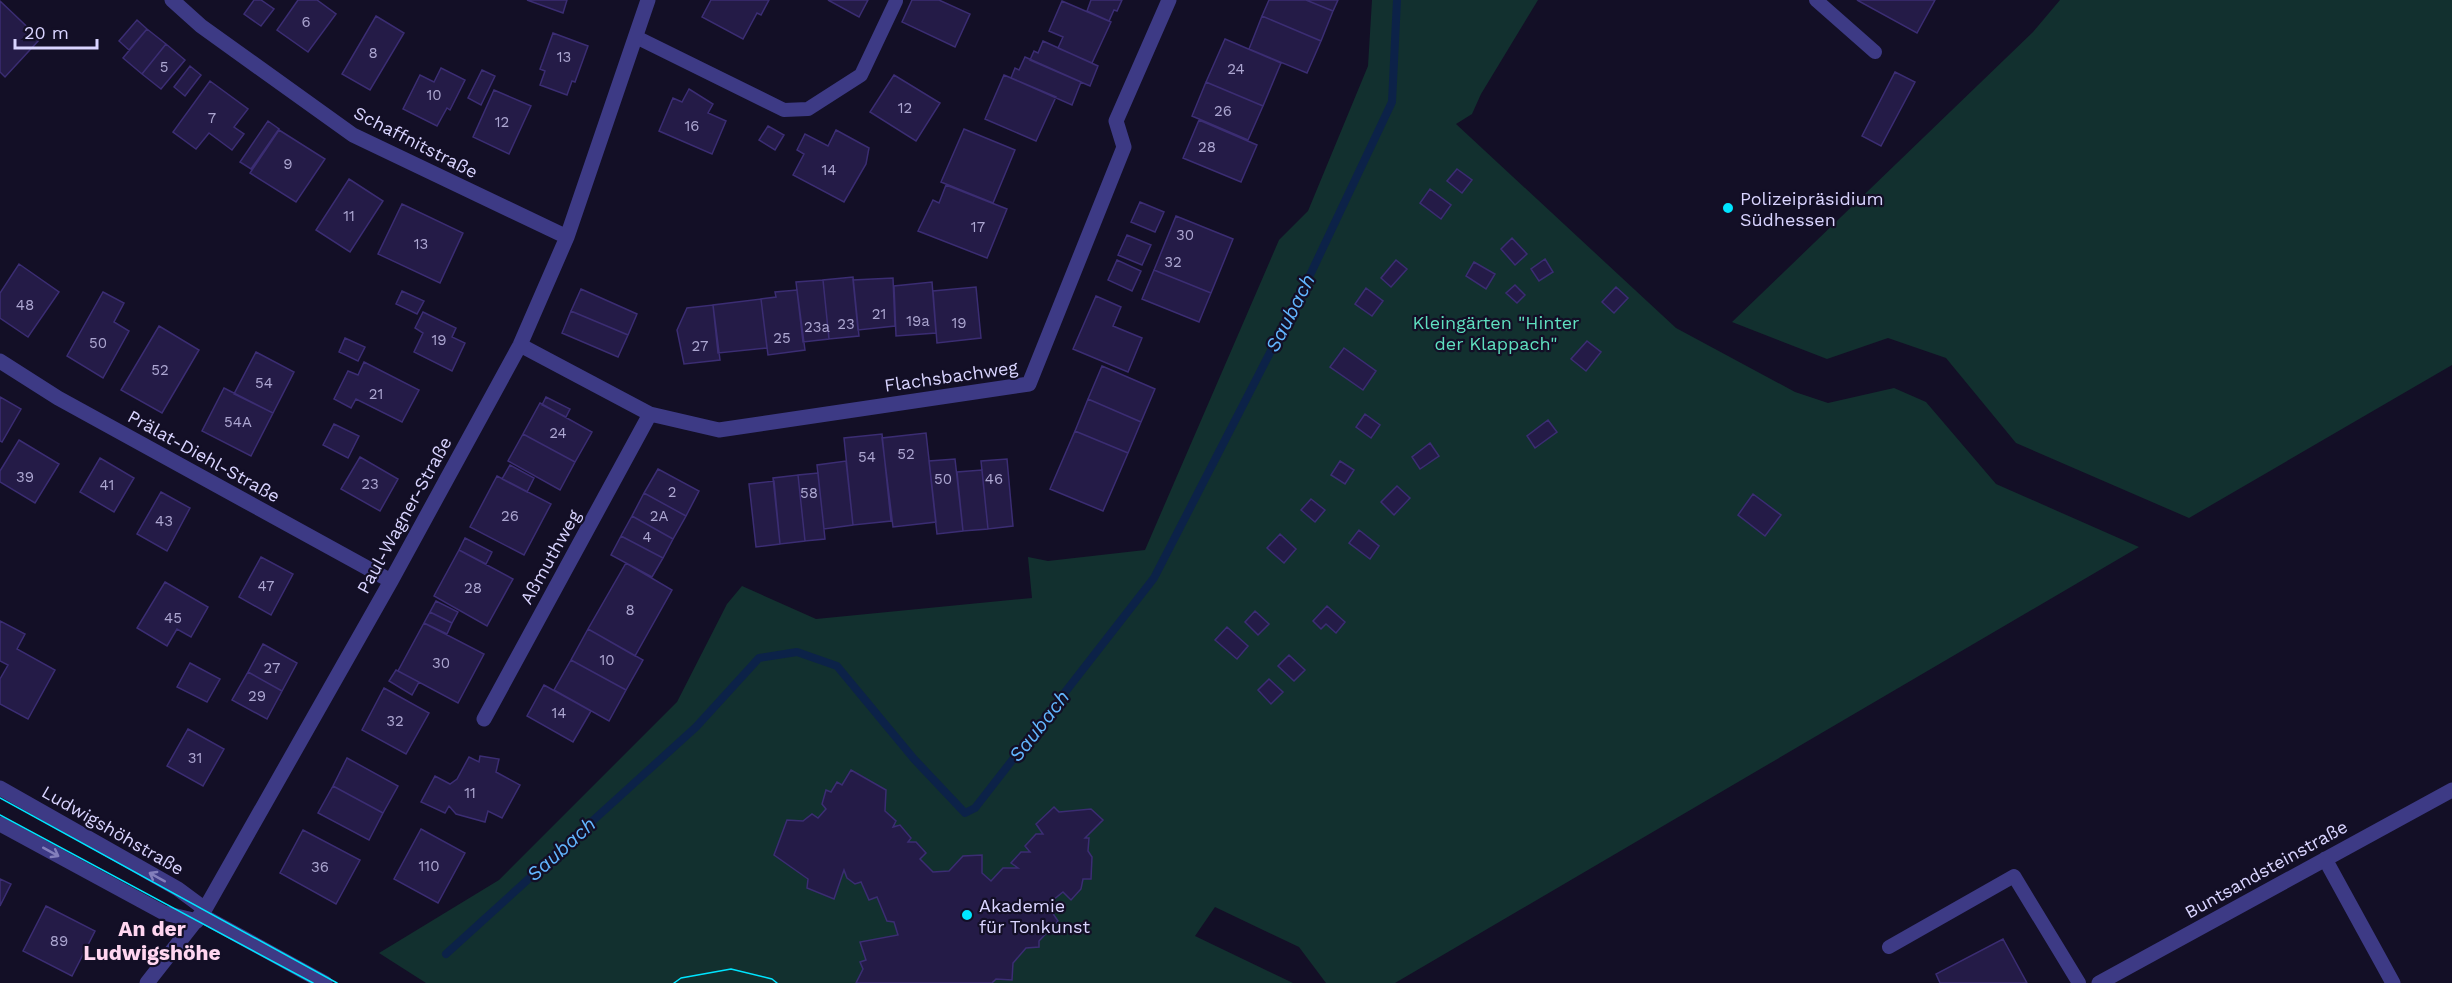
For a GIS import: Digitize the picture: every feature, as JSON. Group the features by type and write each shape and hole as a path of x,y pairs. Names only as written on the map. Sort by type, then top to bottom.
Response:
{"street":[{"name":"Schaffnitstraße","path":"172,0 201,26 353,135 567,237"},
{"name":"Paul-Wagner-Straße","path":"147,983 201,915 391,581 520,345 567,237 648,0"},
{"name":"Flachsbachweg","path":"520,345 650,414 719,429 1029,384 1124,147 1116,121 1169,0"},
{"name":"Prälat-Diehl-Straße","path":"0,361 58,398 391,581"},
{"name":"Aßmuthweg","path":"484,719 650,414"},
{"name":"Ludwigshöhstraße","path":"0,788 178,889 201,915 325,983"},
{"name":"Buntsandsteinstraße","path":"2099,983 2452,790"},
{"name":"Ludwigshöhstraße","path":"0,824 164,913 201,915"},
{"path":"2325,859 2393,983"}],"lane":[{"path":"1816,0 1875,52"},
{"path":"636,37 784,110 808,109 861,75 896,1"},
{"path":"1889,947 2014,876 2079,983"}],"green space":[{"name":"Kleingärten \"Hinter der Klappach\"","path":"1372,0 1538,0 1481,94 1472,114 1456,124 1676,328 1795,392 1828,403 1894,388 1926,402 1996,484 2139,547 1395,983 1326,983 1299,947 1215,907 1195,936 1293,983 426,983 379,953 499,880 677,702 727,604 742,586 816,619 1032,598 1028,557 1048,561 1145,550 1279,240 1308,211 1368,66"},
{"path":"2060,0 2452,0 2452,365 2189,518 2016,443 1946,358 1888,338 1827,359 1732,322 2033,32"}],"building":[{"path":"254,0 261,0 274,9 261,26 244,14"},
{"path":"298,0 317,0 336,14 308,52 277,30"},
{"path":"527,0 567,0 563,13"},
{"path":"711,0 769,0 761,15 757,13 743,39 702,17"},
{"path":"828,0 868,0 859,17"},
{"path":"912,0 939,0 970,14 955,47 902,22"},
{"path":"1091,0 1122,0 1109,21 1087,11"},
{"path":"1269,0 1306,0 1333,11 1321,41 1262,16"},
{"path":"1306,0 1338,0 1333,11"},
{"path":"1857,0 1935,0 1917,33"},
{"path":"0,1 40,39 5,77 0,72"},
{"path":"1062,1 1111,22 1092,63 1058,48 1063,37 1049,31"},
{"path":"376,16 404,33 370,90 342,74"},
{"path":"1262,16 1321,41 1307,73 1249,49"},
{"path":"137,20 147,29 129,50 119,41"},
{"path":"147,29 166,44 142,74 123,58"},
{"path":"553,33 588,46 575,82 572,81 567,95 540,85 545,71 540,69"},
{"path":"1225,39 1281,63 1263,106 1206,82"},
{"path":"1043,41 1098,66 1090,86 1030,60 1034,51 1038,53"},
{"path":"166,44 185,60 161,89 142,74"},
{"path":"1025,57 1081,82 1072,105 1011,78 1015,68 1019,70"},
{"path":"190,66 201,75 185,96 174,87"},
{"path":"441,68 465,80 450,110 447,108 437,126 403,109 420,75 434,82"},
{"path":"482,70 495,76 481,105 468,98"},
{"path":"1895,72 1915,82 1881,146 1862,136"},
{"path":"894,75 940,103 916,141 870,112"},
{"path":"1004,75 1056,97 1036,141 985,119"},
{"path":"210,81 248,109 234,127 244,134 232,150 209,133 196,149 173,132"},
{"path":"1206,82 1263,106 1248,140 1192,116"},
{"path":"689,89 713,104 708,113 726,121 712,154 659,131 673,98 682,102"},
{"path":"494,90 531,106 509,154 473,137"},
{"path":"1199,120 1257,145 1241,182 1183,158"},
{"path":"268,121 279,129 251,169 240,162"},
{"path":"768,126 784,135 775,150 759,140"},
{"path":"964,129 1015,150 993,203 941,182"},
{"path":"279,130 325,159 296,202 250,173"},
{"path":"836,130 869,148 866,164 844,202 793,175 804,154 797,150 805,134 828,146"},
{"path":"1457,169 1472,180 1462,193 1447,181"},
{"path":"349,179 383,201 350,252 316,230"},
{"path":"946,185 1007,209 987,258 918,231 933,200 939,203"},
{"path":"1430,189 1451,205 1441,219 1420,203"},
{"path":"1140,202 1164,212 1155,232 1131,222"},
{"path":"402,204 463,233 440,283 378,254"},
{"path":"1176,216 1233,239 1211,293 1154,270"},
{"path":"1127,235 1151,245 1142,265 1118,255"},
{"path":"1512,238 1527,254 1515,265 1501,249"},
{"path":"1545,259 1553,272 1539,281 1531,269"},
{"path":"1117,260 1141,271 1132,291 1108,280"},
{"path":"1396,260 1407,269 1391,287 1381,278"},
{"path":"1474,262 1495,274 1486,289 1466,276"},
{"path":"19,264 59,292 28,337 0,318 0,293"},
{"path":"1154,270 1211,293 1199,322 1142,299"},
{"path":"853,277 859,336 829,339 823,280"},
{"path":"893,278 895,326 858,330 853,280"},
{"path":"823,280 829,339 803,342 796,282"},
{"path":"932,282 936,333 896,336 894,286"},
{"path":"1515,285 1525,295 1517,303 1506,293"},
{"path":"976,287 981,338 937,343 933,291"},
{"path":"1616,287 1628,298 1614,313 1602,302"},
{"path":"1366,288 1383,301 1372,316 1355,304"},
{"path":"581,289 637,314 628,335 571,311"},
{"path":"797,290 805,350 768,355 761,299 776,297 775,292"},
{"path":"402,291 424,301 417,314 396,304"},
{"path":"103,292 124,303 114,322 129,331 103,378 67,356"},
{"path":"1096,296 1121,307 1113,326 1142,338 1128,372 1073,349"},
{"path":"761,299 767,348 718,353 713,305"},
{"path":"713,305 720,360 684,364 677,330 687,308"},
{"path":"571,311 628,335 618,357 562,333"},
{"path":"423,312 456,328 452,337 465,343 452,371 414,352 423,333 415,328"},
{"path":"159,326 199,350 162,413 121,390"},
{"path":"345,338 365,347 358,361 339,352"},
{"path":"1587,341 1601,352 1586,371 1571,359"},
{"path":"1344,348 1376,371 1363,390 1330,367"},
{"path":"256,352 294,372 273,413 234,394"},
{"path":"364,362 419,390 402,422 356,399 351,408 334,399 348,371 358,375"},
{"path":"1102,366 1155,389 1141,422 1088,399"},
{"path":"224,388 273,413 251,456 202,431"},
{"path":"0,397 21,409 2,442 0,441"},
{"path":"546,397 570,409 566,417 542,405"},
{"path":"1088,399 1141,422 1128,453 1075,431"},
{"path":"540,403 592,432 575,462 523,434"},
{"path":"1365,414 1380,425 1371,438 1356,427"},
{"path":"1548,420 1557,432 1535,448 1527,436"},
{"path":"334,424 359,436 348,458 323,445"},
{"path":"1075,431 1128,453 1103,511 1050,489"},
{"path":"926,433 936,522 893,527 882,438"},
{"path":"523,434 575,462 560,490 508,461"},
{"path":"882,434 891,521 853,525 844,438"},
{"path":"19,440 59,464 35,503 0,482 0,471"},
{"path":"1430,443 1439,456 1420,469 1412,457"},
{"path":"360,457 398,479 380,511 341,489"},
{"path":"100,458 134,478 114,512 80,492"},
{"path":"955,459 963,531 937,534 929,461"},
{"path":"1007,459 1013,526 988,529 981,461"},
{"path":"846,461 853,525 824,529 817,465"},
{"path":"1340,461 1354,470 1345,484 1331,475"},
{"path":"510,465 534,478 527,492 502,479"},
{"path":"658,469 699,491 686,516 644,493"},
{"path":"982,470 988,529 963,531 957,472"},
{"path":"818,473 825,539 805,541 798,475"},
{"path":"798,475 805,541 780,544 773,478"},
{"path":"497,476 551,504 524,555 470,527"},
{"path":"774,481 780,544 756,547 749,484"},
{"path":"1397,486 1410,498 1394,515 1381,502"},
{"path":"161,492 190,508 167,551 137,534"},
{"path":"644,493 686,516 673,539 632,516"},
{"path":"1753,494 1781,515 1765,536 1738,515"},
{"path":"1311,499 1325,510 1315,522 1301,510"},
{"path":"632,516 673,539 663,558 621,536"},
{"path":"1359,530 1379,546 1370,559 1349,543"},
{"path":"1280,534 1296,549 1284,563 1267,548"},
{"path":"621,536 663,558 652,577 611,555"},
{"path":"465,538 492,552 486,564 459,550"},
{"path":"459,550 513,579 487,626 434,596"},
{"path":"261,557 293,574 271,615 239,597"},
{"path":"626,563 672,590 635,656 588,629"},
{"path":"165,582 208,607 191,637 177,629 167,646 137,628"},
{"path":"436,601 458,612 452,623 430,612"},
{"path":"1327,606 1345,622 1336,633 1326,624 1321,629 1313,621"},
{"path":"1255,611 1269,624 1258,635 1245,622"},
{"path":"430,612 452,623 447,634 424,623"},
{"path":"0,621 25,634 17,649 55,670 28,719 0,704 0,679 8,665 0,661"},
{"path":"424,623 484,654 458,703 398,671"},
{"path":"1227,627 1248,646 1237,659 1215,640"},
{"path":"588,629 643,660 626,690 571,660"},
{"path":"263,644 297,663 282,691 248,672"},
{"path":"1289,655 1305,670 1294,681 1278,666"},
{"path":"571,660 626,690 609,721 554,690"},
{"path":"190,663 220,679 207,702 177,687"},
{"path":"396,670 419,682 412,695 389,681"},
{"path":"248,672 282,691 267,719 232,700"},
{"path":"1269,679 1283,692 1271,704 1258,690"},
{"path":"544,685 591,711 573,742 527,716"},
{"path":"384,688 429,713 406,754 362,730"},
{"path":"188,729 224,749 203,786 167,766"},
{"path":"480,756 499,759 496,772 520,785 502,818 488,811 485,822 456,814 449,806 445,813 421,802 435,776 450,784 457,779 469,757 479,762"},
{"path":"347,758 398,786 383,813 333,786"},
{"path":"851,770 886,790 885,811 896,821 893,827 900,825 911,838 908,842 916,842 926,853 920,859 933,872 949,871 963,856 982,855 982,873 991,881 1003,868 1018,868 1011,863 1021,852 1030,852 1025,846 1036,834 1043,834 1036,824 1054,807 1059,812 1091,809 1103,820 1085,838 1089,838 1088,851 1092,857 1091,879 1083,879 1081,889 1071,900 1063,892 1047,905 1058,921 1039,941 1039,947 1026,948 1013,963 1012,980 996,979 992,983 856,983 863,969 860,962 866,960 860,942 898,935 894,922 887,921 877,897 869,900 861,882 855,884 847,878 844,870 834,899 807,888 808,879 774,855 787,820 803,821 812,814 818,818 826,809 822,804 826,790 831,792 837,782 842,785"},
{"path":"333,786 383,813 369,840 318,813"},
{"path":"421,829 465,853 438,903 394,879"},
{"path":"303,830 360,860 336,904 280,873"},
{"path":"0,879 11,884 0,906"},
{"path":"46,906 95,931 72,976 23,951"},
{"path":"2003,939 2027,983 1940,983 1936,974"}],"waterway":[{"name":"Saubach","path":"446,954 696,727 759,658 797,652 837,666 914,759 965,813 975,808 1154,578 1311,273 1392,102 1397,0"}],"tram line":[{"path":"0,798 337,983"},
{"path":"0,815 313,983"},
{"path":"674,983 681,978 731,969 772,979 777,983"}],"place":[{"name":"Polizeipräsidium Südhessen","path":"1728,208"},
{"name":"Akademie für Tonkunst","path":"967,915"}],"district":[{"name":"An der Ludwigshöhe","path":"152,940"}]}
